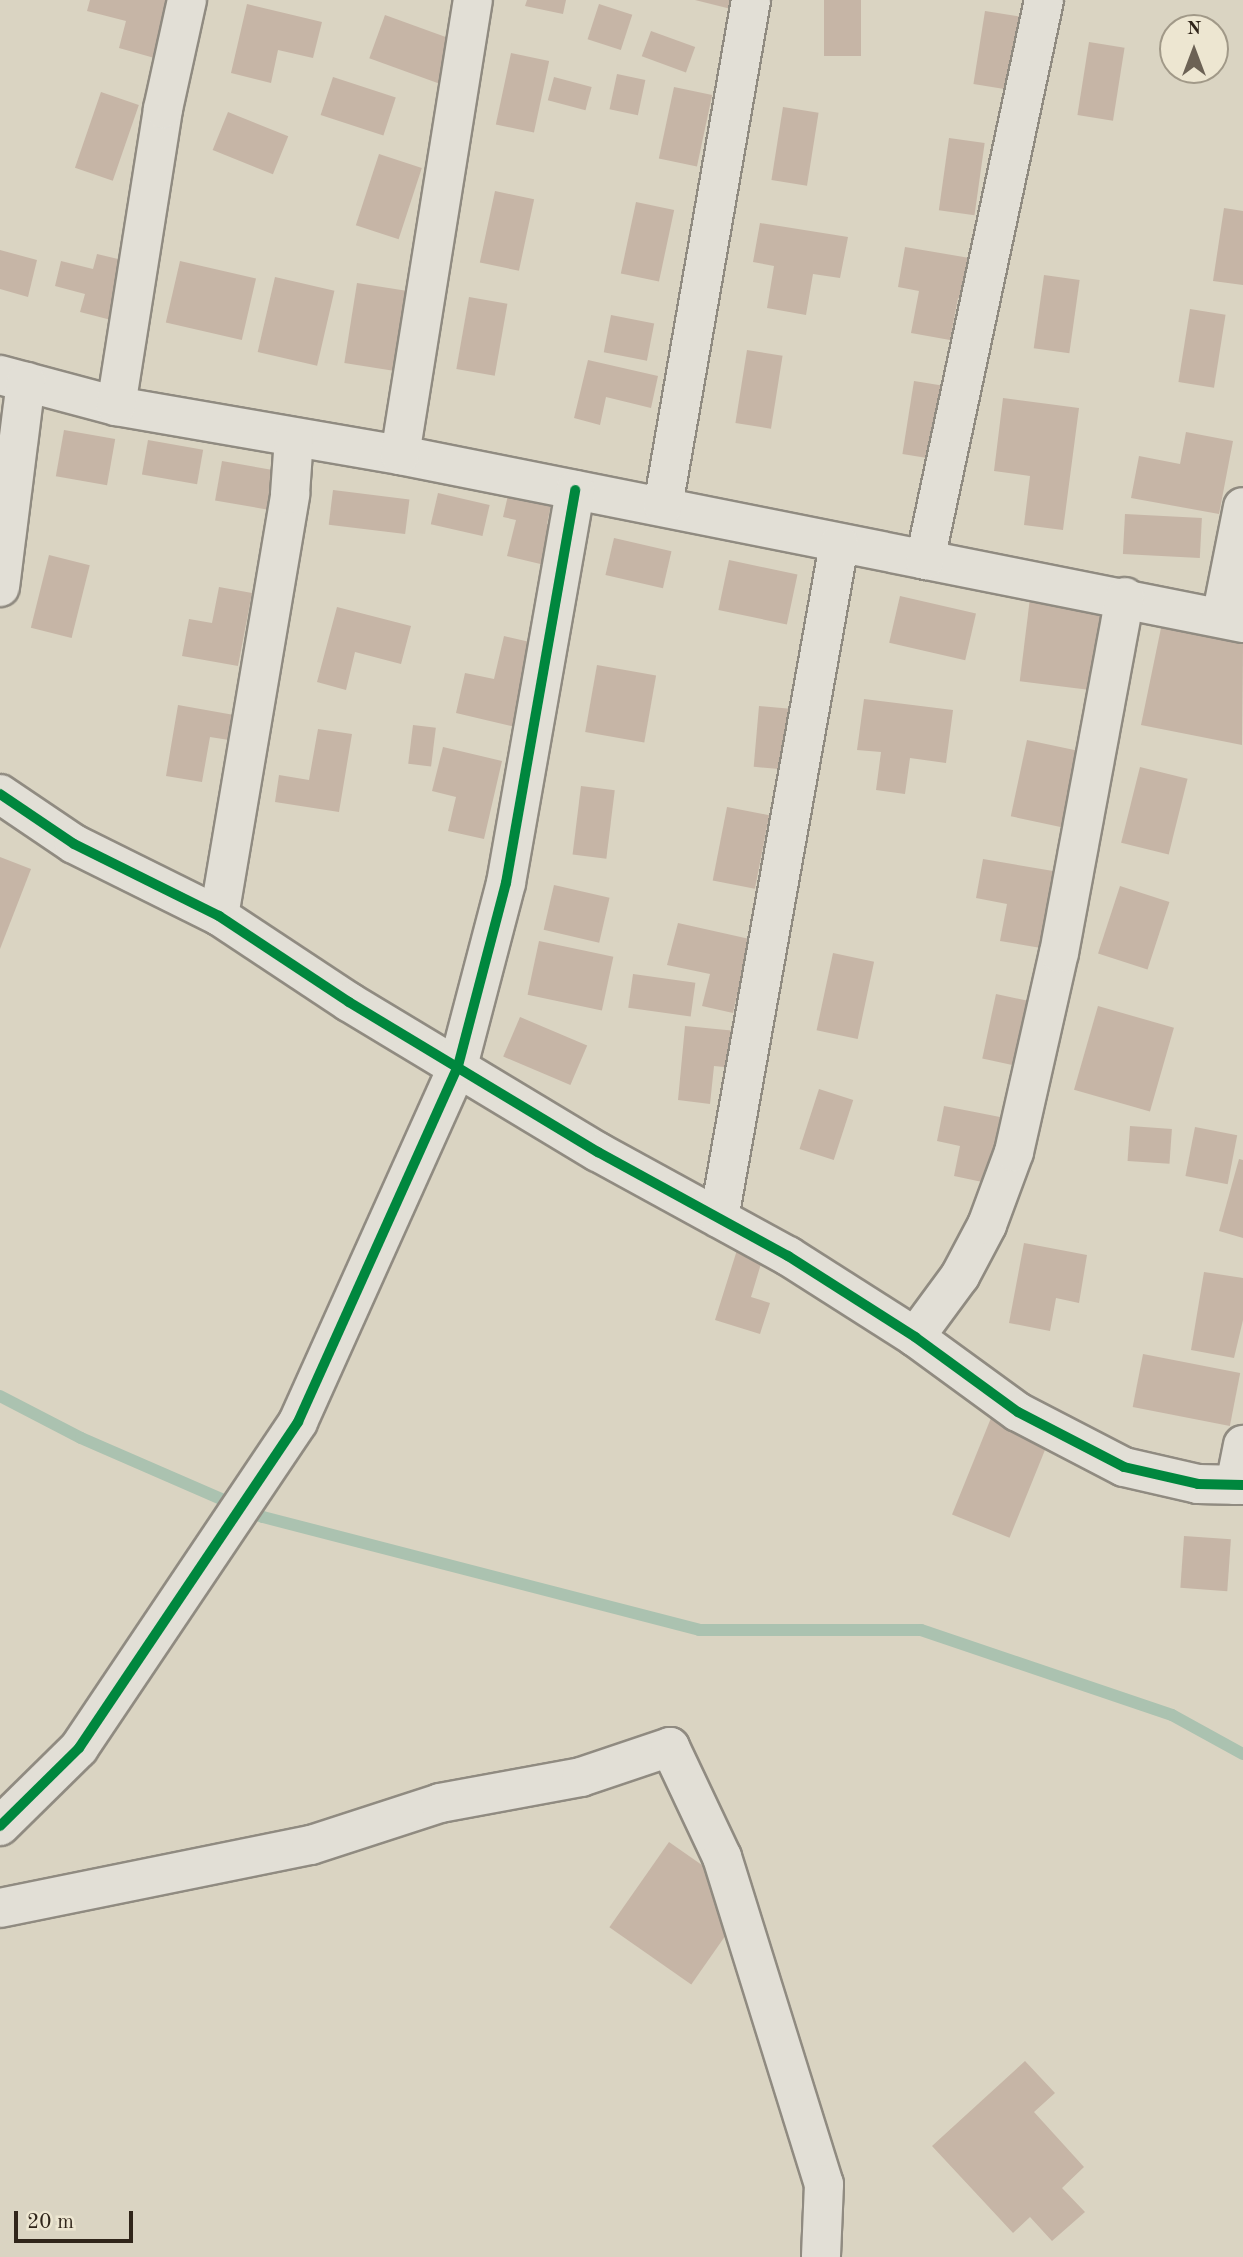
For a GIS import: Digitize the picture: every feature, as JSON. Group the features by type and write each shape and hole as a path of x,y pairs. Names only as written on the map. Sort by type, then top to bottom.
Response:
{"street":[{"path":"116,406 163,109 187,0"},
{"path":"400,456 473,0"},
{"path":"663,506 751,0"},
{"path":"925,560 1044,0"},
{"path":"0,587 13,378 116,406 663,506 839,544 1125,597 1232,620 1243,507"},
{"path":"219,916 290,494 294,438"},
{"path":"0,1826 79,1748 298,1422 458,1066 506,883 575,490"},
{"path":"719,1218 839,544"},
{"path":"915,1337 960,1276 982,1236 1014,1152 1059,953 1125,597"},
{"path":"0,794 74,844 219,916 458,1066 719,1218 915,1337 970,1381 1096,1455 1166,1478 1239,1485 1243,1444"},
{"path":"0,1908 310,1845 440,1803 581,1777 670,1747 722,1857 824,2184 821,2257"}],"building":[{"path":"90,0 175,0 158,59 119,48 126,21 87,11"},
{"path":"527,0 566,0 563,14 525,6"},
{"path":"695,0 734,0 731,9"},
{"path":"824,0 861,0 861,56 824,56"},
{"path":"247,4 322,22 313,58 278,50 271,83 231,73"},
{"path":"599,4 632,15 621,50 588,39"},
{"path":"985,11 1021,17 1009,90 973,84"},
{"path":"385,15 460,42 444,86 369,58"},
{"path":"651,31 695,47 686,72 642,56"},
{"path":"1089,42 1125,48 1113,121 1077,115"},
{"path":"511,53 549,61 534,133 496,124"},
{"path":"617,74 645,80 638,115 610,109"},
{"path":"333,77 396,97 383,135 321,115"},
{"path":"554,77 592,87 585,110 548,100"},
{"path":"674,87 712,95 697,167 659,158"},
{"path":"101,92 139,105 113,181 75,168"},
{"path":"783,107 819,113 807,186 771,180"},
{"path":"228,112 288,136 273,174 213,150"},
{"path":"949,138 985,143 974,215 939,210"},
{"path":"379,154 422,168 399,239 356,225"},
{"path":"495,191 534,199 519,271 480,262"},
{"path":"636,202 674,210 659,282 621,273"},
{"path":"1224,208 1243,211 1243,285 1213,281"},
{"path":"760,223 848,237 840,278 813,274 806,315 767,308 774,266 753,262"},
{"path":"905,247 993,262 985,303 958,298 950,340 911,333 919,291 898,287"},
{"path":"0,250 37,260 28,297 0,289"},
{"path":"97,254 135,263 119,322 80,312 85,294 55,286 61,261 93,269"},
{"path":"180,261 256,279 242,340 166,322"},
{"path":"1044,275 1080,280 1069,353 1034,348"},
{"path":"275,277 334,291 317,366 258,352"},
{"path":"357,283 420,293 408,373 344,363"},
{"path":"469,297 507,304 495,376 456,369"},
{"path":"1190,309 1226,315 1214,388 1178,382"},
{"path":"611,315 654,323 647,361 604,352"},
{"path":"747,350 783,356 771,429 735,423"},
{"path":"588,360 658,376 651,408 606,397 600,425 574,418"},
{"path":"914,381 950,387 938,460 902,454"},
{"path":"1003,398 1079,408 1063,530 1024,525 1030,476 994,471"},
{"path":"64,430 115,439 107,485 56,476"},
{"path":"1186,432 1233,441 1219,514 1131,498 1139,456 1180,464"},
{"path":"148,440 203,450 197,484 142,474"},
{"path":"222,461 287,472 280,512 215,500"},
{"path":"511,482 554,491 547,524 562,527 553,567 507,556 516,520 503,517"},
{"path":"333,490 409,499 405,534 329,525"},
{"path":"438,493 490,505 482,536 431,524"},
{"path":"1125,514 1202,518 1200,558 1123,554"},
{"path":"614,538 671,551 663,588 605,575"},
{"path":"49,555 90,565 72,638 31,628"},
{"path":"729,560 797,575 787,624 718,610"},
{"path":"219,587 252,593 238,666 182,656 189,619 212,623"},
{"path":"900,596 976,614 965,660 889,643"},
{"path":"1030,598 1104,607 1094,691 1020,681"},
{"path":"337,607 411,626 401,664 355,652 346,690 317,682"},
{"path":"1161,628 1243,644 1242,745 1141,725"},
{"path":"504,636 543,645 524,729 456,713 465,673 494,679"},
{"path":"597,665 656,675 644,742 585,732"},
{"path":"864,699 953,710 946,763 910,758 905,794 876,790 881,752 857,750"},
{"path":"178,705 234,715 229,740 210,737 202,782 166,776"},
{"path":"759,706 793,709 788,770 754,767"},
{"path":"413,725 436,728 431,767 408,764"},
{"path":"318,729 352,734 339,812 275,802 279,775 309,780"},
{"path":"1027,740 1083,752 1067,828 1011,816"},
{"path":"443,747 502,761 484,839 448,831 456,797 432,791"},
{"path":"1140,767 1188,779 1169,855 1121,843"},
{"path":"581,786 615,790 606,859 573,854"},
{"path":"727,807 769,815 755,889 713,881"},
{"path":"0,857 31,869 0,949"},
{"path":"983,859 1053,871 1041,948 1000,941 1007,904 976,898"},
{"path":"554,885 610,898 599,943 544,930"},
{"path":"1120,886 1169,902 1148,970 1098,954"},
{"path":"678,923 763,942 754,980 741,977 733,1013 702,1006 710,974 667,965"},
{"path":"539,941 613,957 602,1011 528,995"},
{"path":"833,953 874,962 858,1039 817,1030"},
{"path":"633,974 695,983 691,1016 628,1008"},
{"path":"996,994 1034,1002 1020,1067 982,1059"},
{"path":"1098,1006 1174,1028 1150,1111 1074,1090"},
{"path":"520,1017 587,1046 570,1085 503,1057"},
{"path":"685,1026 757,1033 753,1070 714,1066 710,1104 678,1100"},
{"path":"819,1089 853,1100 834,1160 800,1149"},
{"path":"944,1106 1000,1117 987,1183 954,1176 960,1146 937,1141"},
{"path":"1130,1126 1172,1129 1169,1164 1128,1161"},
{"path":"1195,1127 1237,1135 1228,1184 1185,1176"},
{"path":"1239,1159 1243,1160 1243,1238 1219,1231"},
{"path":"1024,1243 1087,1255 1079,1303 1056,1298 1050,1331 1009,1323"},
{"path":"737,1250 763,1257 751,1297 770,1303 760,1334 715,1320"},
{"path":"1204,1272 1243,1278 1243,1320 1234,1358 1191,1350"},
{"path":"1143,1354 1240,1373 1230,1426 1133,1407"},
{"path":"991,1418 1048,1441 1010,1538 952,1514"},
{"path":"1184,1536 1231,1539 1227,1591 1180,1588"},
{"path":"669,1842 751,1899 691,1985 609,1927"},
{"path":"1025,2061 1055,2093 1034,2112 1084,2167 1062,2188 1085,2212 1052,2241 1030,2217 1013,2233 932,2146"}],"waterway":[{"path":"0,1396 81,1438 263,1517 699,1630 921,1630 1172,1715 1243,1754"}],"cycle path":[{"path":"0,1826 79,1748 298,1422 458,1066 506,883 575,490"},
{"path":"0,794 74,844 219,916 349,1002 598,1152 788,1256 915,1337 1018,1412 1124,1467 1198,1484 1243,1485"}]}
